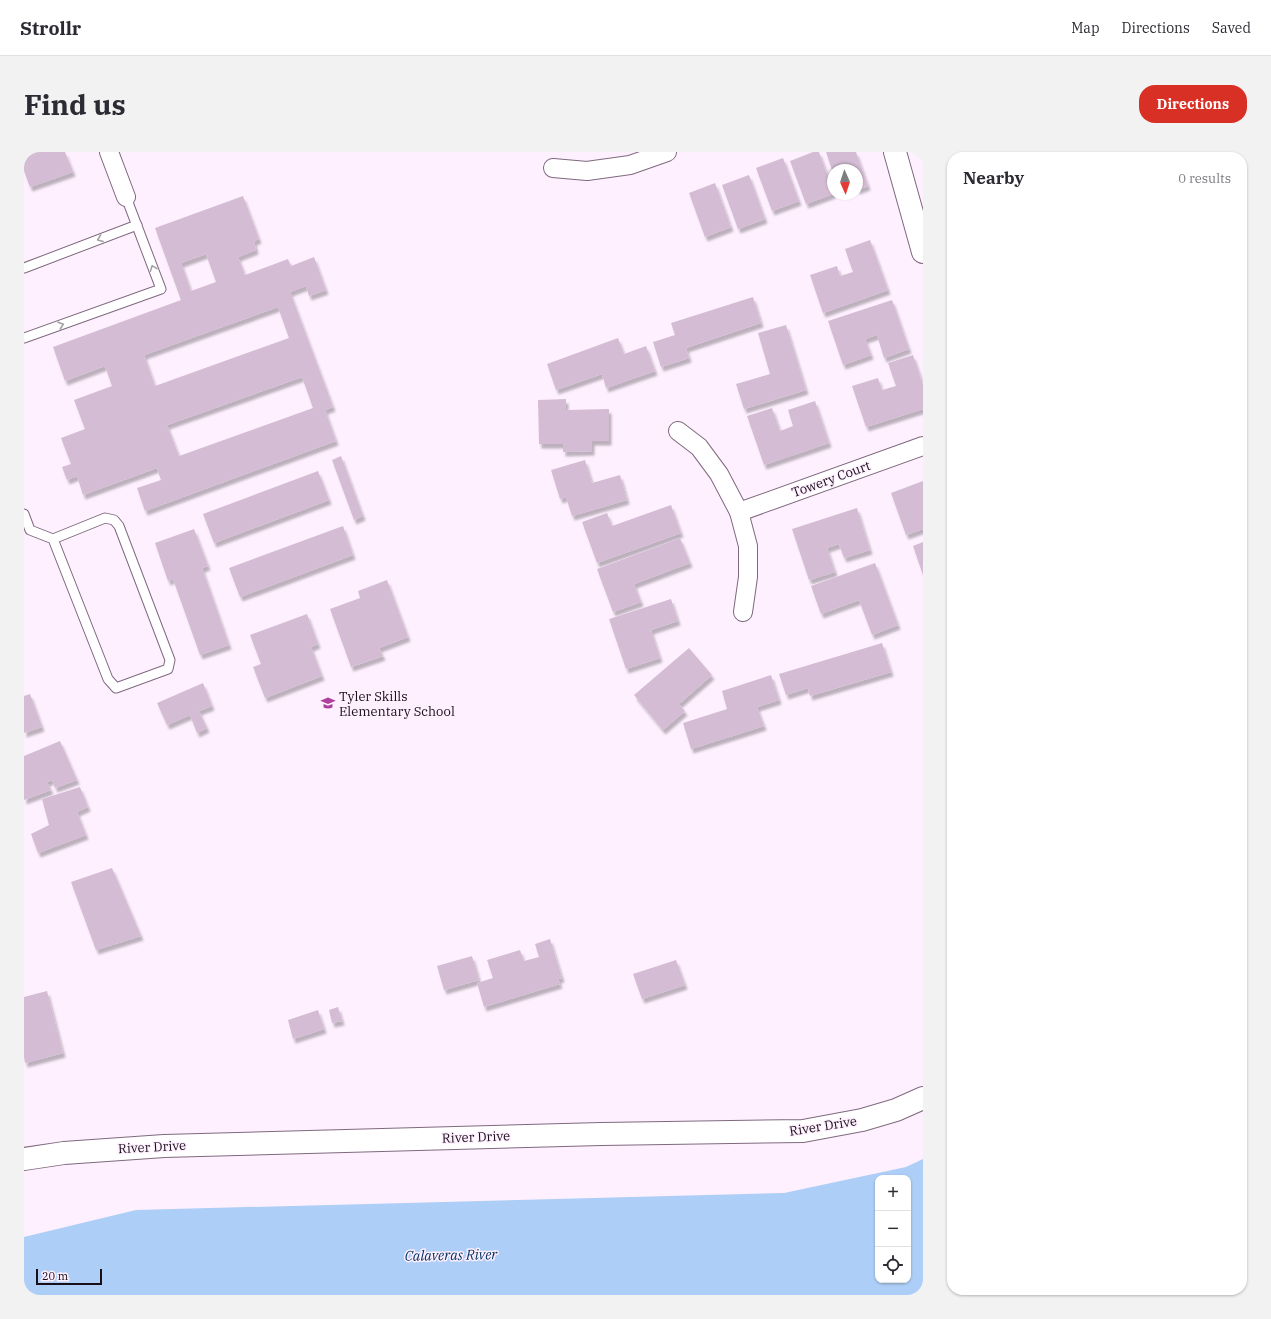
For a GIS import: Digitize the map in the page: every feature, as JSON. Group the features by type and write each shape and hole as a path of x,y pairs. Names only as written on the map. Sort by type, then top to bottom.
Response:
{"street":[{"path":"109,152 126,197"},
{"path":"553,168 588,171 630,165 667,152"},
{"path":"895,152 923,252"},
{"path":"678,431 699,447 719,474 739,512 748,546 748,578 743,612"},
{"name":"Towery Court","path":"739,512 923,446"},
{"name":"River Drive","path":"24,1159 64,1152 164,1146 601,1134 804,1131 862,1120 896,1110 923,1098"}],"lane":[{"path":"24,338 161,289 126,197"},
{"path":"24,268 136,225"},
{"path":"24,514 30,530 53,539 105,518 114,520 119,526 170,660 168,669 116,688 108,679 53,539"}],"water":[{"name":"Calaveras River","path":"923,1159 923,1295 24,1295 24,1237 136,1210 784,1193 906,1167"}],"building":[{"path":"24,152 65,152 73,172 30,187 24,171"},
{"path":"813,152 819,152 827,174 827,196 806,204 790,161"},
{"path":"826,152 856,152 860,164 830,164"},
{"path":"783,158 799,201 772,211 756,168"},
{"path":"863,172 868,186 863,188"},
{"path":"749,175 765,219 738,229 722,185"},
{"path":"715,183 731,227 705,237 689,193"},
{"path":"243,196 259,239 254,241 256,250 238,257 245,275 288,259 291,266 314,257 326,290 309,296 306,286 290,292 333,407 325,410 336,441 145,511 137,488 161,480 157,468 83,495 77,476 67,480 62,467 71,464 61,438 85,429 74,400 112,386 105,366 65,381 53,347 181,300 155,228","holes":["206,254 216,282 191,291 181,263","278,307 289,338 155,386 144,355","302,377 313,408 179,456 167,425"]},
{"path":"870,240 888,290 823,313 810,275 837,266 840,276 853,272 845,249"},
{"path":"753,297 761,323 686,348 689,358 661,367 653,342 675,335 671,323"},
{"path":"892,300 909,349 884,358 877,335 865,339 871,355 843,365 828,321"},
{"path":"786,325 806,390 744,409 736,384 770,374 758,333"},
{"path":"618,338 624,354 646,346 655,371 606,388 602,374 556,390 547,364"},
{"path":"913,355 923,385 923,409 866,427 852,386 878,378 882,390 896,386 888,363"},
{"path":"566,399 566,410 609,409 609,441 592,441 592,451 563,452 563,444 539,444 538,400"},
{"path":"815,401 829,443 764,465 747,416 772,408 780,431 793,426 788,410"},
{"path":"341,456 363,516 354,520 332,460"},
{"path":"585,460 592,483 620,475 627,500 572,516 566,497 560,499 551,470"},
{"path":"318,471 329,500 214,543 203,514"},
{"path":"923,481 923,529 906,535 891,493"},
{"path":"671,505 681,533 597,563 582,522 607,513 612,526"},
{"path":"857,508 870,550 844,558 839,544 827,548 835,572 809,580 792,529"},
{"path":"343,526 353,555 240,597 229,568"},
{"path":"194,529 208,566 202,568 229,645 200,655 173,579 168,581 155,543"},
{"path":"680,538 690,563 634,584 641,602 613,612 597,569"},
{"path":"923,542 923,575 913,546"},
{"path":"875,563 898,625 872,635 859,600 821,614 811,586"},
{"path":"387,580 408,637 379,648 383,656 351,667 330,609 360,598 358,591"},
{"path":"671,599 678,621 651,630 660,658 626,669 609,619"},
{"path":"307,614 318,644 311,647 322,676 265,698 253,667 261,664 250,635"},
{"path":"882,643 891,672 810,696 808,688 786,695 779,674"},
{"path":"689,648 712,675 679,704 685,711 663,730 634,695"},
{"path":"771,675 779,700 757,707 764,726 691,749 683,723 727,709 722,691"},
{"path":"203,683 212,706 199,711 207,728 197,733 190,715 167,725 157,703"},
{"path":"30,694 42,727 24,733 24,696"},
{"path":"60,741 77,780 55,788 52,780 47,782 51,790 24,800 24,756"},
{"path":"80,787 88,807 77,812 86,835 38,853 31,834 49,825 42,799"},
{"path":"112,868 141,936 96,950 71,882"},
{"path":"550,939 562,978 558,979 560,984 484,1007 477,983 493,978 487,960 520,950 524,961 539,957 535,944"},
{"path":"472,956 479,980 444,990 437,966"},
{"path":"676,960 685,985 642,999 633,974"},
{"path":"47,991 63,1053 25,1063 24,997"},
{"path":"338,1007 342,1021 332,1023 329,1010"},
{"path":"318,1010 324,1029 293,1039 288,1020"}],"place":[{"name":"Tyler Skills Elementary School","path":"328,703"}]}
